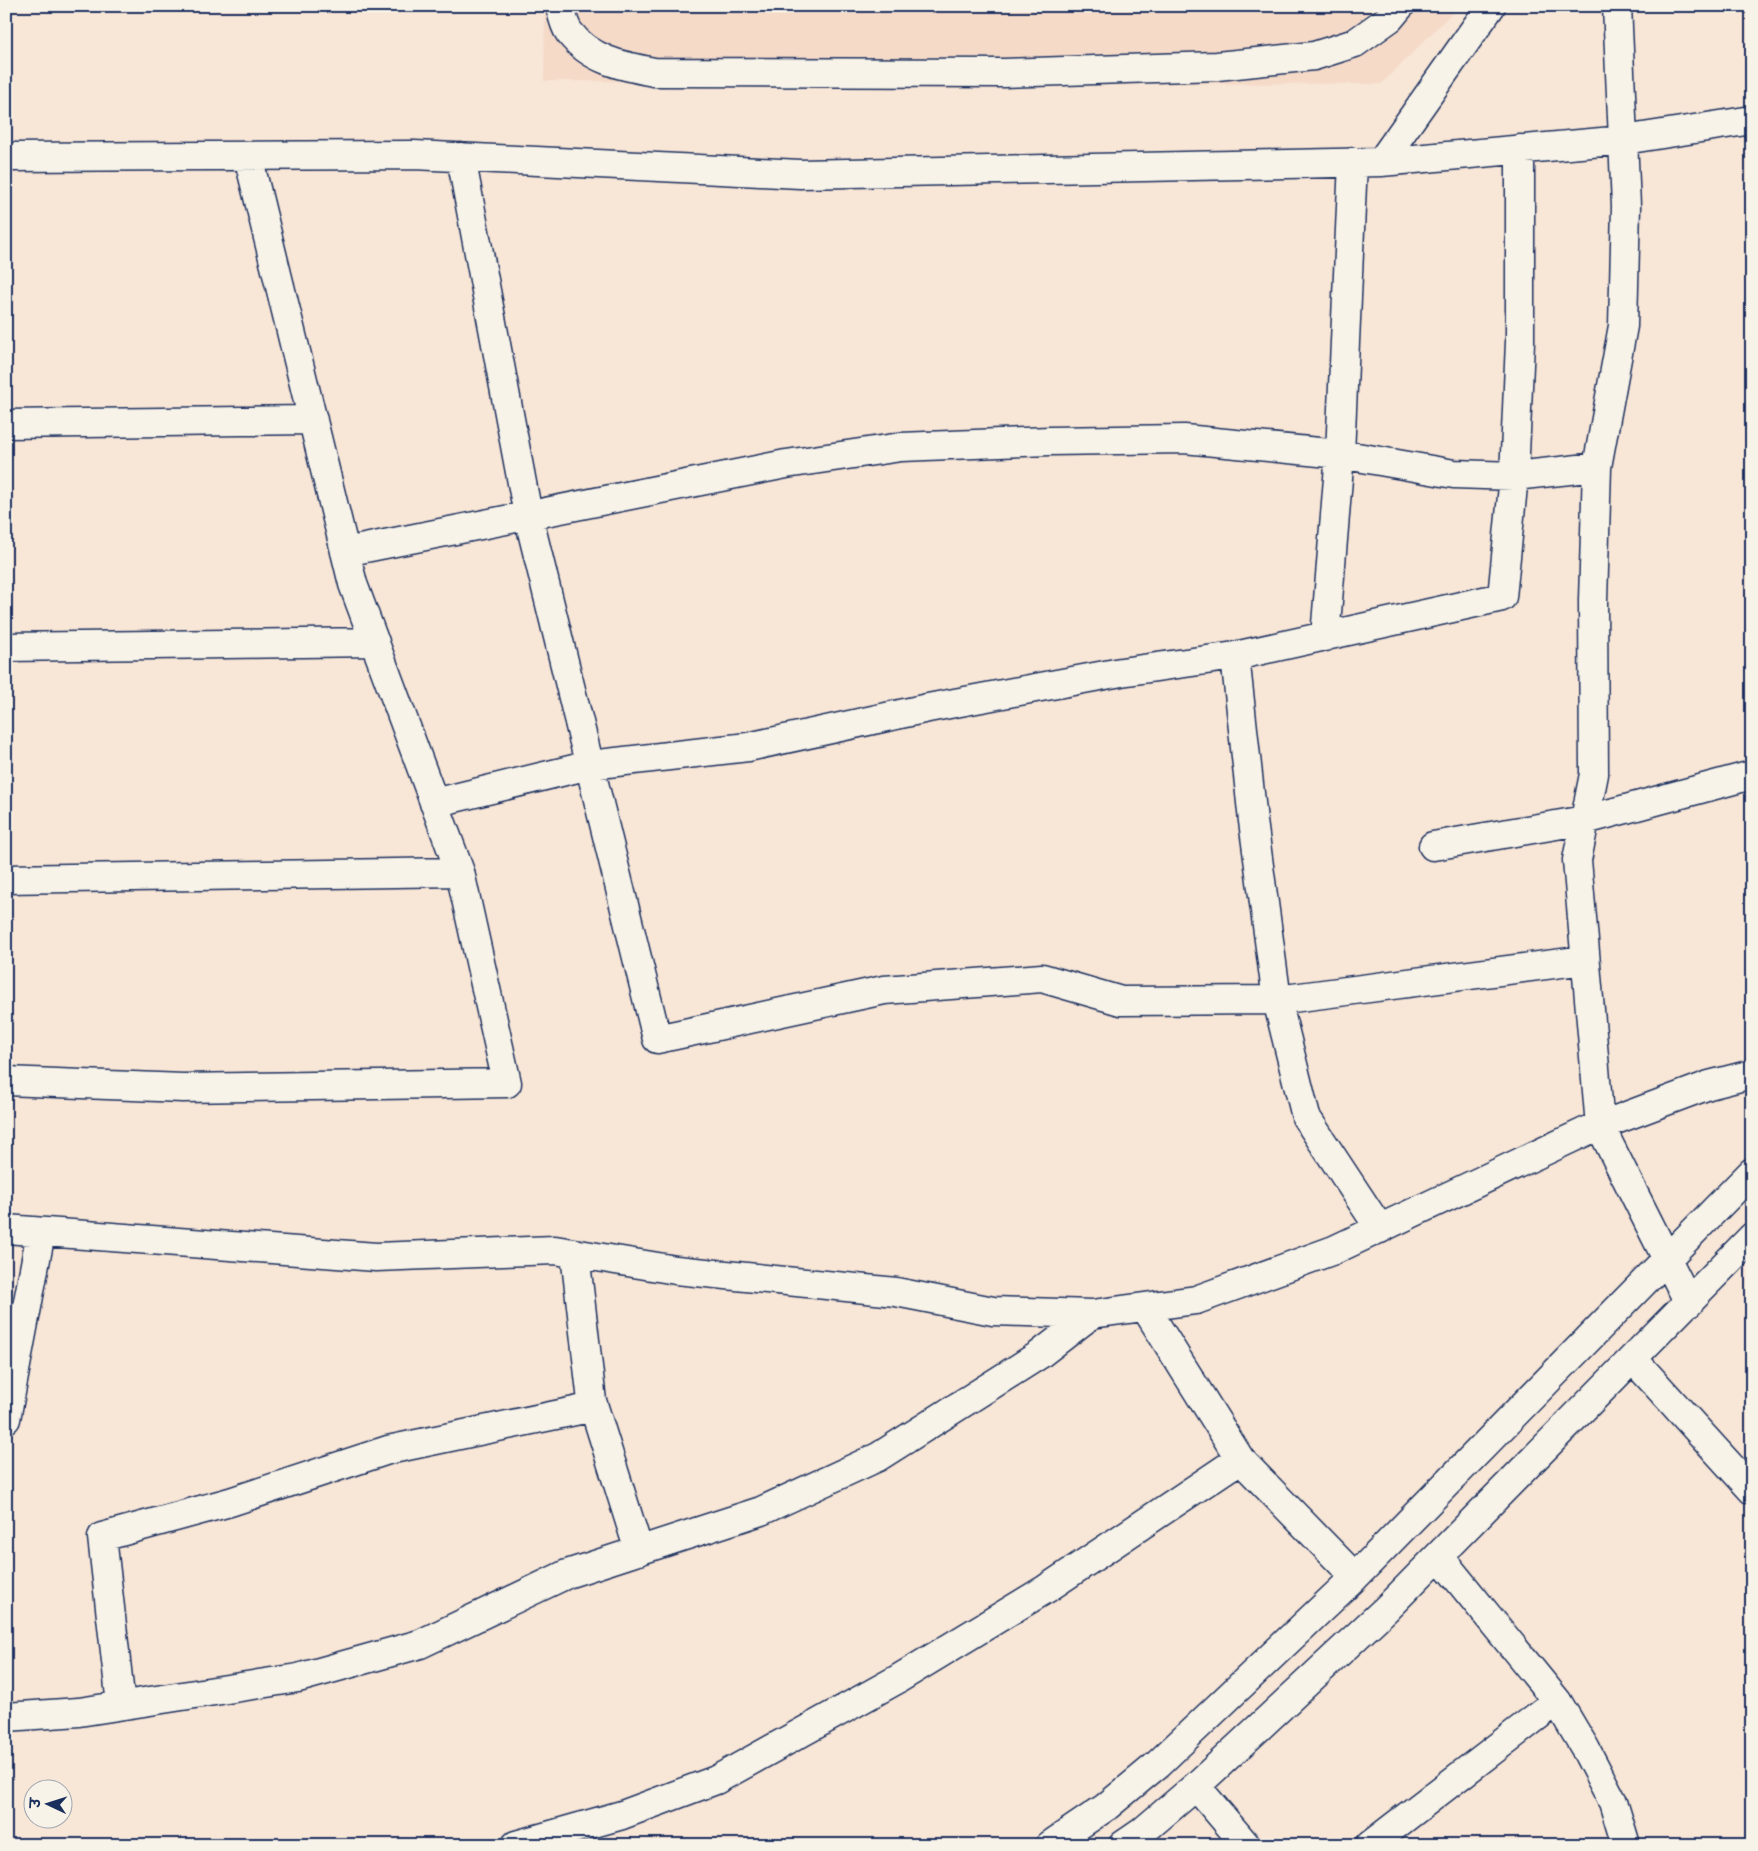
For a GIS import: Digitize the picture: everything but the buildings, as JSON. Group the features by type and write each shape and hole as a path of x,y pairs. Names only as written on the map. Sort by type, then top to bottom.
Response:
{"street":[{"path":"560,6 568,31 591,53 618,65 654,72 1004,73 1218,66 1314,56 1355,43 1390,18 1400,6"},
{"path":"1381,162 1491,6"},
{"path":"1617,6 1626,206 1623,326 1597,467 1593,601 1594,774 1577,860 1600,1126 1689,1303"},
{"path":"6,158 414,155 800,174 1381,162 1624,140 1752,120"},
{"path":"434,803 590,765 748,747 928,708 1121,672 1235,656 1502,597 1514,476 1520,342 1520,149"},
{"path":"6,1081 183,1088 507,1083 460,872 353,584 248,156"},
{"path":"461,157 528,515 657,1039 884,990 1042,978 1121,1001 1277,1000 1585,960"},
{"path":"1325,637 1340,454 1353,162"},
{"path":"6,424 313,420"},
{"path":"345,552 786,464 901,447 1050,441 1184,439 1340,454 1454,474 1514,476 1597,467"},
{"path":"6,647 375,642"},
{"path":"1235,656 1253,821 1277,1000 1306,1117 1380,1229"},
{"path":"1432,846 1585,820 1752,775"},
{"path":"6,879 460,872"},
{"path":"6,1229 376,1257 555,1250 676,1270 896,1292 993,1311 1092,1314 1196,1300 1334,1250 1600,1126 1709,1085 1752,1074"},
{"path":"1050,1845 1106,1808 1158,1764 1355,1577 1752,1172"},
{"path":"6,1419 41,1232"},
{"path":"1136,1840 1379,1616 1689,1303 1752,1236"},
{"path":"576,1254 594,1407 640,1551"},
{"path":"1145,1307 1240,1459 1355,1577"},
{"path":"6,1717 79,1712 298,1678 420,1644 567,1574 761,1511 878,1457 1039,1355 1092,1314"},
{"path":"1632,1359 1752,1490"},
{"path":"121,1706 102,1537 230,1502 388,1450 594,1407"},
{"path":"516,1845 622,1815 716,1780 898,1679 1046,1589 1240,1459"},
{"path":"1439,1556 1556,1701 1585,1748 1613,1802 1626,1845"},
{"path":"1370,1845 1556,1701"},
{"path":"1196,1786 1246,1845"}],"shaded area":[{"path":"545,6 1459,6 1381,84 544,81"}]}
